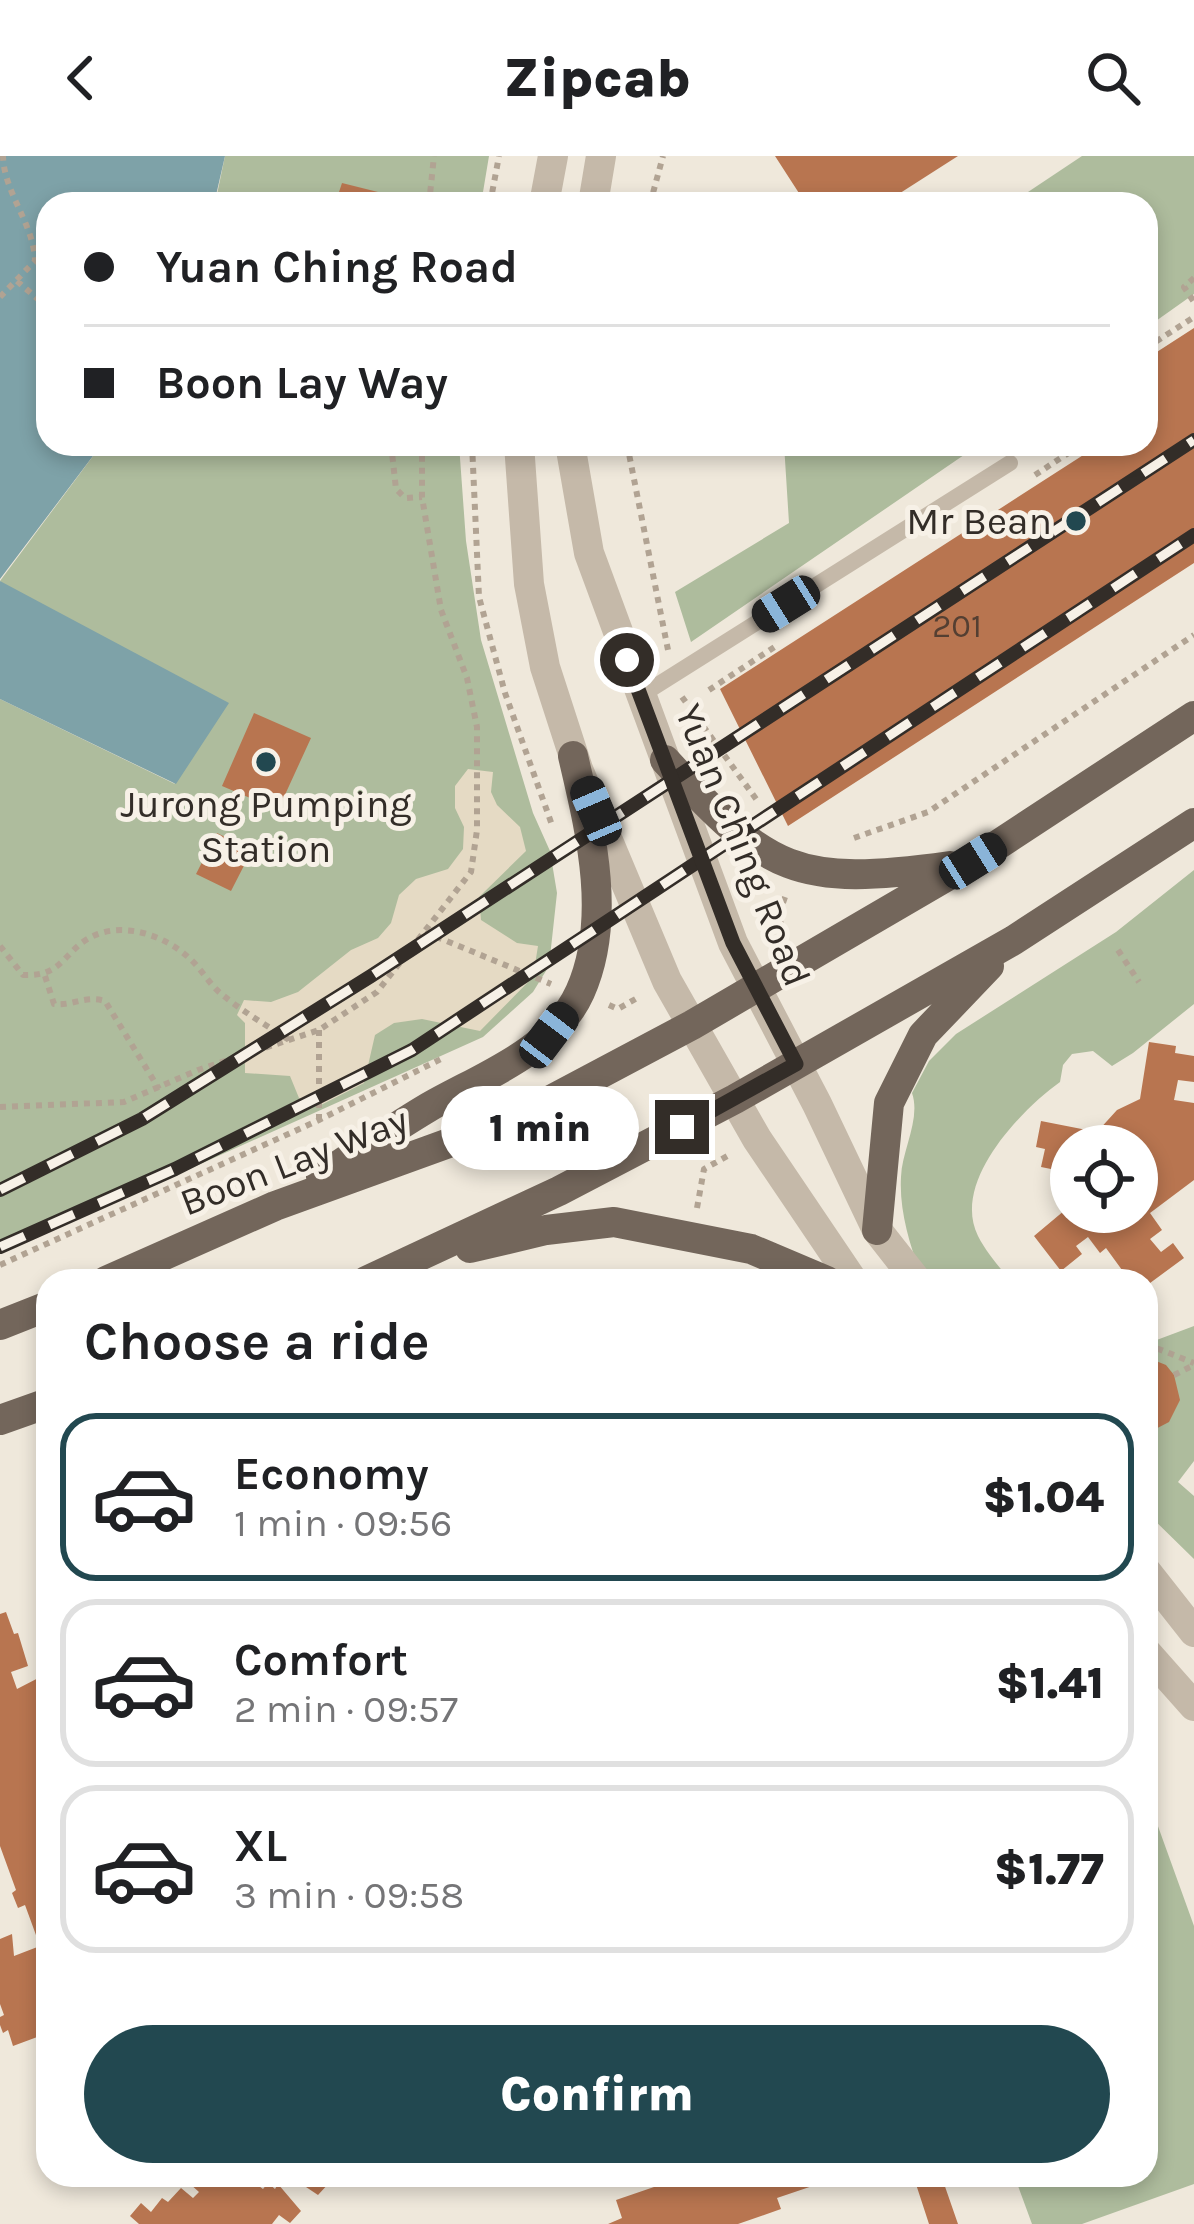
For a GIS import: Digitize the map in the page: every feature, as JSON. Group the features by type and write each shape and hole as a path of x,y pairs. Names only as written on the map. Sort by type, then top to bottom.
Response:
{"main road":[{"name":"Boon Lay Way","path":"133,1269 275,1206 515,1119 692,1024 973,861 1194,716"},
{"path":"275,1206 429,1107 503,1068 549,1035 580,994 592,956 596,909 592,837 573,756"},
{"path":"665,760 718,818 763,852 796,869 874,877 973,861"},
{"path":"393,1269 559,1191 735,1099 1014,940 1194,823"},
{"path":"877,1230 889,1103 923,1035 1014,940"},
{"path":"403,1269 546,1229 614,1222 751,1249 798,1269"},
{"path":"0,1325 36,1311"},
{"path":"0,1420 36,1407"}],"street":[{"path":"546,192 553,156"},
{"path":"595,192 602,156"},
{"path":"520,456 529,584 545,667 573,756 667,981 757,1139 845,1269"},
{"name":"Yuan Ching Road","path":"572,456 589,553 733,943 877,1230 907,1269"},
{"path":"1158,1586 1194,1631"},
{"path":"1158,1666 1194,1706"}],"lane":[{"path":"640,696 1010,463"}],"path":[{"path":"430,192 434,156"},
{"path":"492,192 499,156"},
{"path":"653,192 663,156"},
{"path":"0,297 35,261 34,244 2,158"},
{"path":"1194,278 1184,287 1194,302"},
{"path":"17,280 36,297"},
{"path":"1158,341 1194,316"},
{"path":"392,456 396,489 405,498 422,497"},
{"path":"0,1107 124,1102 198,1070 319,1030 377,992 471,872 479,771 477,727 467,678 442,610 422,497 422,456"},
{"path":"473,456 479,597 505,693 556,839"},
{"path":"629,456 670,658"},
{"path":"836,842 867,836 928,812 1194,634"},
{"path":"685,706 765,811"},
{"path":"796,869 778,917 800,961"},
{"path":"0,946 23,975 45,976 60,967 75,946 103,932 133,931 164,940 188,956 218,991 290,1040"},
{"path":"425,932 549,983 536,996"},
{"path":"1118,950 1139,982"},
{"path":"45,976 54,1004 89,996 105,1001 159,1089"},
{"path":"618,1009 641,1052"},
{"path":"319,1030 319,1120"},
{"path":"0,1264 319,1120 450,1055"},
{"path":"1158,1349 1194,1364"},
{"path":"1174,1375 1194,1364"}],"green space":[{"path":"225,156 489,156 483,192 218,192"},
{"path":"1082,156 1194,156 1194,294 1158,320 1158,192 1028,192"},
{"path":"93,456 460,456 466,541 481,640 533,813 550,851 557,893 549,966 533,992 483,1037 0,1254 0,699 175,784 0,581"},
{"path":"785,456 962,456 691,642 675,592 789,523"},
{"path":"1194,870 1194,1004 1112,1066 1093,1051 1072,1054 1063,1065 1060,1082 1027,1110 994,1149 974,1193 972,1215 981,1242 1001,1269 919,1269 904,1217 901,1177 914,1113 912,1093 929,1061 956,1034 1116,932"},
{"path":"1194,1326 1194,1461 1178,1482 1194,1496 1194,1559 1158,1524 1158,1340"},
{"path":"1158,1826 1194,1926 1194,2184 1082,2224 1032,2224 1018,2187 1158,2187"}],"shaded area":[{"path":"468,769 493,772 491,792 497,805 520,827 526,851 479,897 481,920 517,943 538,946 533,977 480,1031 422,1019 394,1023 375,1035 364,1083 319,1106 299,1098 290,1076 245,1073 245,1023 237,1015 244,1000 271,1002 298,992 351,950 378,938 391,923 399,895 416,879 448,869 463,849 464,827 455,808 455,786"}],"water":[{"path":"0,156 225,156 217,192 36,192 36,456 93,456 0,579"},
{"path":"0,581 229,703 176,784 0,699"}],"building":[{"path":"775,156 958,156 902,192 798,192"},
{"path":"342,183 378,192 339,192"},
{"path":"1194,328 1194,563 788,826 720,689 1082,456 1158,456 1158,351"},
{"name":"Jurong Pumping Station","path":"254,713 311,738 278,810 222,786"},
{"name":"Jurong Pumping Station","path":"217,833 252,850 231,891 196,874"},
{"path":"1149,1042 1176,1046 1175,1053 1194,1056 1194,1082 1178,1080 1174,1100 1194,1103 1194,1180 1158,1207 1158,1125 1103,1125 1117,1110 1140,1099"},
{"path":"1041,1121 1061,1125 1050,1125 1050,1169 1041,1167 1045,1149 1036,1147"},
{"path":"1050,1223 1050,1233 1158,1233 1150,1239 1161,1252 1173,1243 1184,1258 1158,1277 1158,1269 1121,1269 1106,1248 1100,1253 1088,1237 1076,1246 1082,1254 1059,1269 1034,1236"},
{"path":"1158,1362 1174,1375 1180,1400 1169,1422 1158,1428"},
{"path":"6,1612 14,1634 18,1633 28,1666 11,1672 17,1689 36,1679 36,1935 25,1905 18,1908 0,1846 0,1614"},
{"path":"12,1934 14,1956 36,1948 36,2037 13,2046 8,2030 3,2033 0,2025 4,2015 0,1939"},
{"path":"193,2187 281,2187 301,2211 290,2223 279,2215 272,2224 139,2224 130,2216 141,2203 151,2212 162,2198 168,2202 181,2188 193,2198 199,2192"},
{"path":"654,2187 810,2187 777,2198 781,2209 738,2224 608,2224 622,2218 616,2200"},
{"path":"917,2187 945,2187 958,2224 929,2224"}],"railway":[{"path":"0,1190 142,1119 371,976 1194,440"},
{"path":"0,1247 175,1169 412,1050 1194,535"}],"place":[{"name":"Mr Bean","path":"1076,521"},
{"name":"Jurong Pumping Station","path":"266,762"}],"route":[{"path":"627,660 733,943 796,1064 682,1127"}]}
